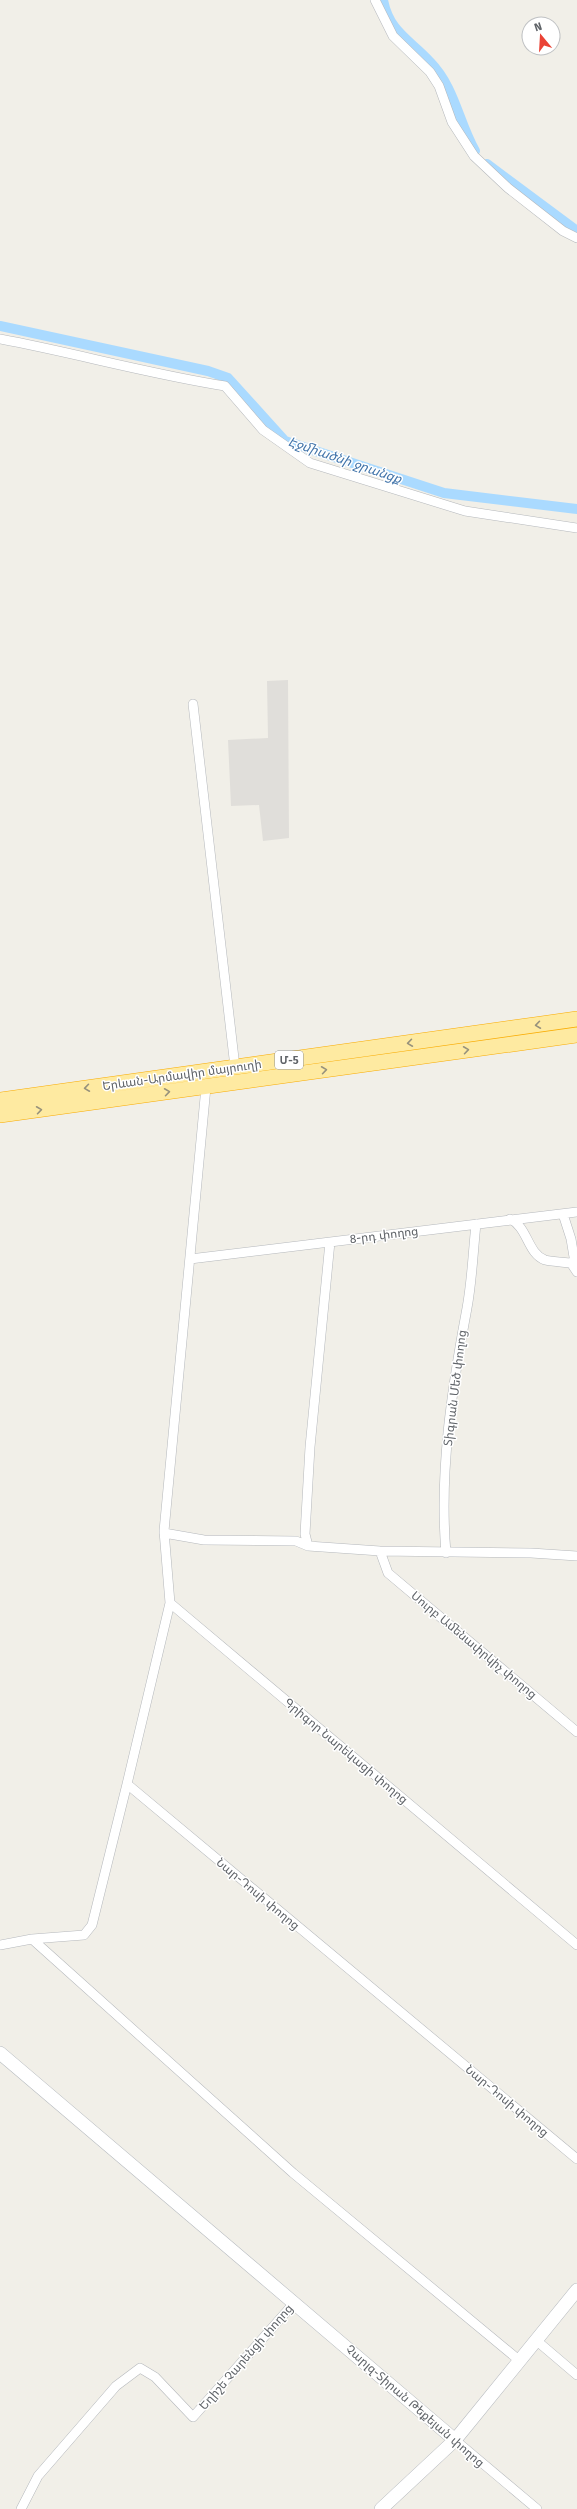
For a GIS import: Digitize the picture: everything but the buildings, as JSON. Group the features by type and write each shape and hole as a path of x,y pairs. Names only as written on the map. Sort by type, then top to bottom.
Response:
{"highway":[{"name":"Երևան-Արմավիր մայրուղի","path":"0,1100 577,1019"},
{"name":"Երևան-Արմավիր մայրուղի","path":"0,1115 577,1035"}],"main road":[{"name":"Չարլզ-Տիրան Թեքեյան փողոց","path":"0,2053 295,2302 455,2440"},
{"path":"381,2509 455,2440 577,2290"}],"street":[{"path":"375,0 393,36 430,72 439,86 452,122 474,156 508,188 563,230 577,238"},
{"path":"0,339 71,352 187,380 225,386 263,430 310,463 465,511 577,528"},
{"path":"193,704 235,1068"},
{"path":"0,1945 32,1939 84,1934 92,1925 170,1603 164,1532 206,1087"},
{"name":"8-րդ փողոց","path":"190,1259 577,1212"},
{"path":"563,1214 572,1239 577,1272"},
{"path":"510,1219 517,1222 524,1230 528,1240 540,1256 545,1259 571,1263 577,1272"},
{"name":"Տիգրան Մեծ փողոց","path":"446,1553 448,1447 459,1343 467,1308 476,1224"},
{"path":"308,1546 305,1534 310,1447 330,1242"},
{"path":"164,1532 204,1540 296,1541 308,1546 380,1551 531,1553 577,1556"},
{"name":"Սուրբ Ամենափրկիչ փողոց","path":"380,1551 388,1573 577,1732"},
{"name":"Գրիգոր Նարեկացի փողոց","path":"170,1603 577,1945"},
{"name":"Նար-Դոսի փողոց","path":"126,1784 577,2159"},
{"path":"32,1939 293,2173 520,2361"},
{"name":"Եղիշե Չարենցի փողոց","path":"21,2509 38,2476 116,2386 140,2368 155,2377 193,2417 295,2302"},
{"path":"537,2341 577,2375"},
{"name":"Չարլզ-Տիրան Թեքեյան փողոց","path":"455,2440 537,2509"}],"shaded area":[{"path":"288,680 289,838 263,841 259,805 231,806 228,740 268,738 267,681"}],"waterway":[{"path":"383,0 386,11 395,28 430,62 445,83 475,151"},
{"path":"487,164 577,231"},
{"name":"Էջմիածնի ջրանցք","path":"0,326 208,371 228,378 285,441 444,493 577,509"}]}
